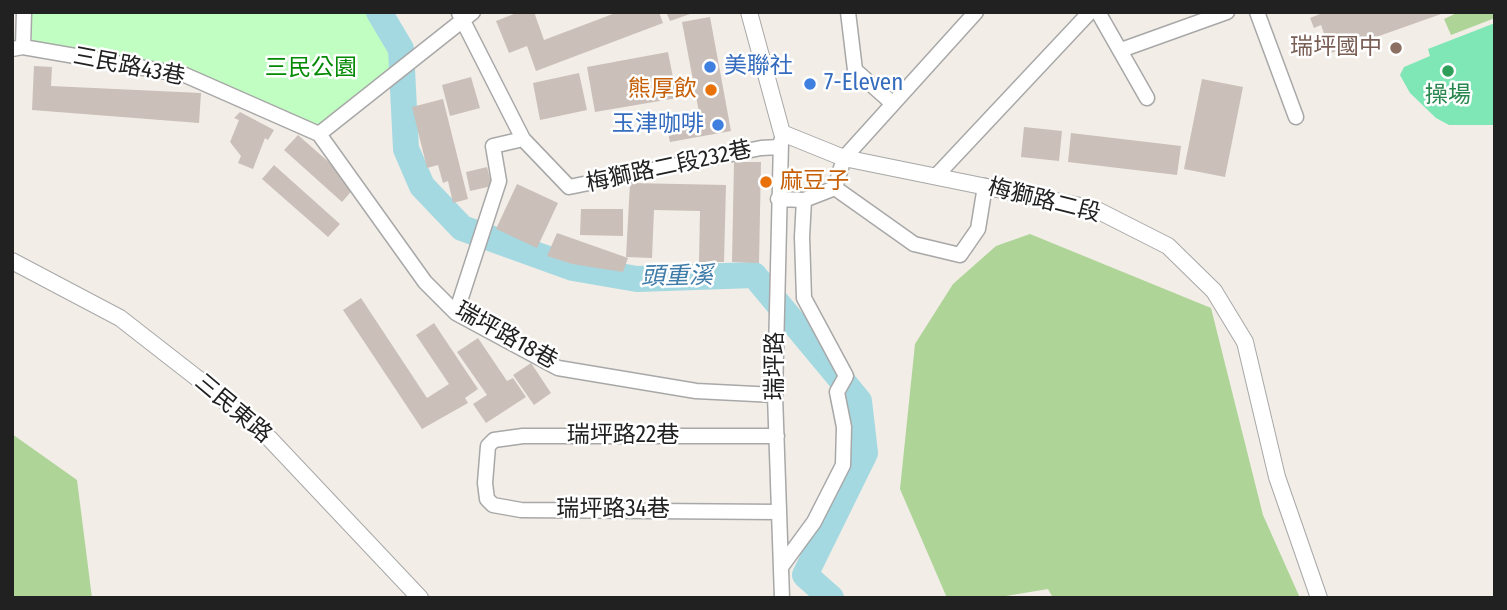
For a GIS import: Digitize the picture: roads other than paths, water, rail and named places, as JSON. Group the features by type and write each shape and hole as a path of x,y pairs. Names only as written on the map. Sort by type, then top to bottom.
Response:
{"street":[{"path":"18,48 24,12"},
{"path":"749,12 781,141"},
{"path":"848,12 855,70 892,103"},
{"path":"835,188 844,158 976,12"},
{"path":"936,176 1090,12"},
{"path":"1098,12 1147,98"},
{"path":"1121,50 1227,12"},
{"path":"1258,12 1296,117"},
{"path":"319,134 415,60 465,15 523,139 493,146 499,181 456,313"},
{"name":"三民路43巷","path":"18,48 185,75 319,134"},
{"name":"瑞坪路18巷","path":"319,134 425,282 456,313 558,368 696,391 775,395"},
{"name":"梅獅路二段232巷","path":"523,139 569,187 761,148 781,141"},
{"name":"梅獅路二段","path":"781,141 844,158 1095,209 1168,246 1214,291 1245,342 1277,477 1320,598"},
{"name":"瑞坪路","path":"781,141 775,395 782,598"},
{"path":"835,188 914,244 960,255 978,229 985,186"},
{"path":"778,199 804,201 835,188"},
{"path":"781,567 814,522 843,465 844,427 837,392 846,376 826,334 804,299 804,201"},
{"name":"三民東路","path":"12,261 120,318 197,378 270,439 420,598"},
{"name":"瑞坪路22巷","path":"485,462 488,446 494,440 523,436 777,436"},
{"name":"瑞坪路34巷","path":"485,462 487,499 493,505 521,510 779,512"}],"waterway":[{"name":"頭重溪","path":"379,12 401,49 406,149 422,186 462,228 573,268 637,279 754,275 859,401 865,453 805,575 831,598"}],"place":[{"name":"瑞坪國中","path":"1396,48"},
{"name":"美聯社","path":"710,67"},
{"name":"操場","path":"1448,71"},
{"name":"7-Eleven","path":"810,84"},
{"name":"熊厚飲","path":"711,90"},
{"name":"玉津咖啡","path":"718,125"},
{"name":"麻豆子","path":"766,182"}],"park label":[{"name":"三民公園","path":"311,69"}]}
